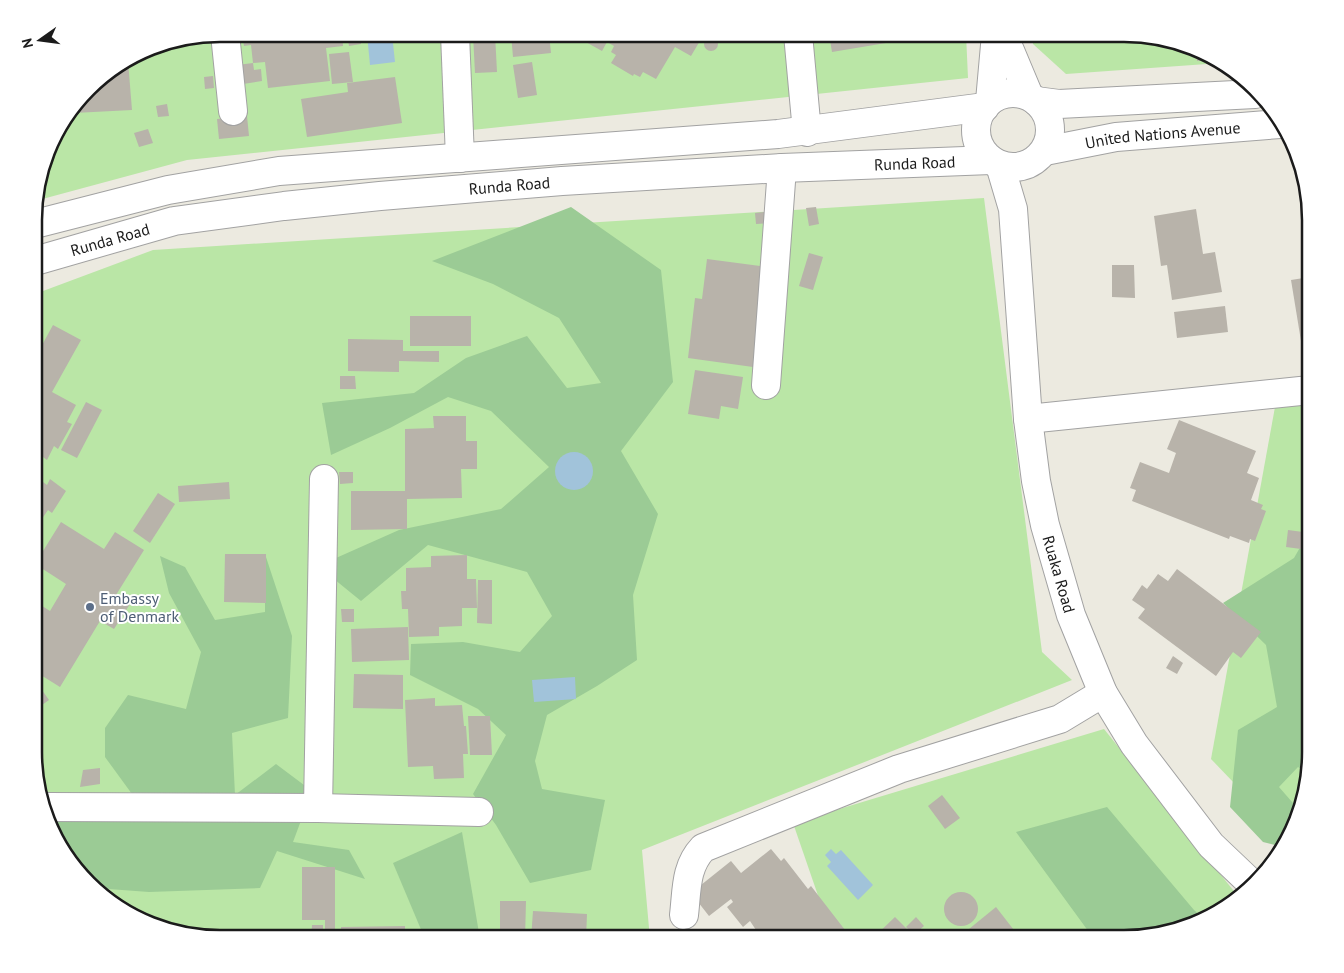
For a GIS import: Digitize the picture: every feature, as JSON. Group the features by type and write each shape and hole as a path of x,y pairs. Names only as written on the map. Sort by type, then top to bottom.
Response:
{"street":[{"path":"226,42 234,111"},
{"path":"455,42 460,158"},
{"path":"799,42 807,132"},
{"path":"988,104 995,42"},
{"path":"1007,42 1033,99 1047,115 1051,131 1038,157 1016,168 996,163 982,152 976,132 978,120 988,104 1001,95 1012,93 1033,99"},
{"name":"United Nations Avenue","path":"1033,99 1060,104 1248,94"},
{"name":"Runda Road","path":"42,222 168,190 279,171 807,132 988,104"},
{"name":"United Nations Avenue","path":"1038,157 1116,137 1274,124"},
{"name":"Ruaka Road","path":"1014,209 1038,157"},
{"name":"Runda Road","path":"42,259 174,221 284,206 380,196 782,168 996,163"},
{"name":"Ruaka Road","path":"996,163 1014,209 1028,419 1036,481 1045,525 1071,615 1103,693 1134,744 1211,846 1248,879"},
{"path":"766,385 782,168"},
{"path":"1028,419 1301,391"},
{"path":"318,808 324,479"},
{"path":"684,915 690,867 695,857 703,848 900,769 1060,719 1103,693"},
{"path":"51,807 318,808 479,812"}],"green space":[{"path":"220,42 966,42 968,78 187,160 44,199 56,152 72,121 87,103 112,79 131,66 152,56 185,46"},
{"path":"1033,42 1124,42 1147,44 1181,52 1208,64 1066,74"},
{"path":"984,198 1042,652 1072,680 642,850 649,930 208,930 185,927 152,917 121,901 103,886 79,861 66,842 56,821 46,788 43,765 42,291 153,250"},
{"path":"571,207 661,270 673,382 621,451 658,514 633,595 637,660 547,715 535,761 542,789 605,800 591,870 530,883 496,825 473,794 506,735 478,709 410,675 411,644 463,642 520,652 552,616 527,572 428,545 361,601 318,566 399,530 501,509 549,467 491,411 448,397 390,428 331,455 322,403 414,393 466,358 527,336 567,388 601,383 559,318 493,284 432,261"},
{"path":"1301,402 1302,753 1298,788 1292,810 1282,833 1211,759 1275,407"},
{"path":"1302,545 1302,753 1301,769 1298,767 1279,787 1294,804 1276,845 1263,842 1230,807 1238,730 1277,707 1266,645 1223,603 1294,558"},
{"path":"265,554 292,636 288,718 232,733 235,795 276,764 312,791 293,842 349,850 365,879 277,851 260,888 149,892 106,889 72,852 55,818 70,809 140,805 105,757 105,728 128,695 186,709 201,652 169,593 160,556 185,567 215,620 265,612"},
{"path":"1104,729 1234,892 1213,907 1192,917 1147,929 830,930 793,823"},
{"path":"1107,807 1198,914 1181,921 1147,929 1087,930 1016,832"},
{"path":"462,832 478,930 421,930 393,863"}],"water":[{"path":"368,42 393,42 395,62 370,65"},
{"path":"574,452 587,458 593,471 587,484 574,490 561,484 555,471 561,458"},
{"path":"575,677 576,699 534,702 532,680"},
{"path":"831,849 836,854 841,850 873,885 858,900 827,866 831,862 825,855"}],"building":[{"path":"243,42 343,42 343,46 326,48 330,81 268,88 265,62 253,63 251,45 244,46"},
{"path":"348,42 361,42 361,44 349,46"},
{"path":"473,42 495,42 497,72 475,73"},
{"path":"512,42 550,42 551,53 513,57"},
{"path":"586,42 607,42 602,51"},
{"path":"607,42 699,42 691,56 675,47 656,79 643,72 640,77 634,74 633,76 611,63 616,55 611,52 614,46"},
{"path":"705,42 717,42 716,49 711,51 706,49 704,44"},
{"path":"830,42 892,42 832,52"},
{"path":"349,52 353,82 332,84 329,54"},
{"path":"532,62 537,95 518,98 513,65"},
{"path":"253,63 254,70 261,69 262,81 217,88 214,68"},
{"path":"129,67 132,110 78,113 103,87"},
{"path":"213,76 214,88 205,89 204,77"},
{"path":"395,77 402,123 307,137 301,99 348,92 347,83"},
{"path":"167,104 169,116 158,117 156,106"},
{"path":"247,116 249,136 219,139 217,119"},
{"path":"148,129 153,143 139,147 134,133"},
{"path":"816,207 819,224 809,226 806,208"},
{"path":"1196,209 1203,254 1215,252 1222,292 1172,300 1167,265 1161,266 1154,216"},
{"path":"771,211 772,223 756,224 755,213"},
{"path":"809,253 823,257 813,290 799,286"},
{"path":"707,259 767,267 753,367 688,358 695,298 702,299"},
{"path":"1112,265 1134,265 1135,298 1112,297"},
{"path":"1301,278 1301,342 1291,280"},
{"path":"1225,306 1228,332 1177,338 1174,312"},
{"path":"410,316 471,316 471,346 410,346"},
{"path":"53,325 81,340 52,392 76,405 67,422 72,424 58,449 54,446 47,460 42,458 42,345"},
{"path":"348,339 403,340 403,351 439,351 439,362 399,361 399,372 348,371"},
{"path":"695,370 743,377 738,409 721,406 719,419 688,414"},
{"path":"340,376 355,376 356,389 340,389"},
{"path":"86,402 102,410 77,458 61,450"},
{"path":"433,416 466,416 466,441 477,441 477,469 461,469 462,498 407,499 407,529 351,530 351,491 405,491 405,429 434,428"},
{"path":"1179,420 1256,451 1247,473 1259,478 1251,500 1263,505 1261,509 1266,511 1255,541 1250,539 1249,543 1230,536 1229,539 1132,501 1136,490 1130,488 1140,462 1169,473 1176,453 1167,449"},
{"path":"339,472 353,472 353,483 340,484"},
{"path":"50,479 66,491 52,513 48,510 43,518 42,482 47,485"},
{"path":"229,482 230,499 179,502 178,486"},
{"path":"158,493 175,504 150,543 133,531"},
{"name":"Embassy of Denmark","path":"61,522 104,549 115,532 144,550 116,595 130,604 114,629 100,621 60,687 43,676 43,606 50,611 66,584 43,569 43,552"},
{"path":"1288,530 1302,532 1301,549 1286,547"},
{"path":"225,554 266,554 266,603 224,602"},
{"path":"467,555 467,579 476,579 477,608 462,608 462,626 439,627 439,636 409,637 408,609 402,609 401,591 406,591 406,568 431,567 431,556"},
{"path":"1177,569 1261,632 1241,658 1233,652 1216,676 1138,618 1145,609 1132,600 1142,585 1147,589 1158,574 1168,581"},
{"path":"478,580 492,580 492,624 477,623"},
{"path":"341,609 354,609 354,622 342,622"},
{"path":"408,627 409,660 352,662 351,629"},
{"path":"1173,656 1183,663 1177,674 1166,668"},
{"path":"354,674 403,675 403,709 353,708"},
{"path":"43,691 49,700 43,704"},
{"path":"435,698 435,706 462,705 468,754 463,754 464,778 434,779 433,766 408,767 405,700"},
{"path":"468,716 490,716 492,755 470,755"},
{"path":"100,768 100,784 80,787 83,770"},
{"path":"942,795 960,818 945,829 928,806"},
{"path":"771,849 781,861 784,858 808,889 811,886 845,930 756,930 750,921 743,927 727,907 733,902 731,899 709,916 691,893 731,861 741,873"},
{"path":"302,867 335,867 335,930 325,930 325,920 302,920"},
{"path":"961,892 973,897 978,909 973,921 961,926 949,921 944,909 949,897"},
{"path":"500,901 526,901 525,930 500,930"},
{"path":"996,907 1014,930 970,930"},
{"path":"533,911 587,914 586,930 532,930"},
{"path":"895,917 908,930 881,930"},
{"path":"916,917 924,926 920,930 909,930 906,927"},
{"path":"312,925 323,925 323,930 312,930"},
{"path":"405,926 405,930 341,930 341,927"}],"place":[{"name":"Embassy of Denmark","path":"90,607"}]}
